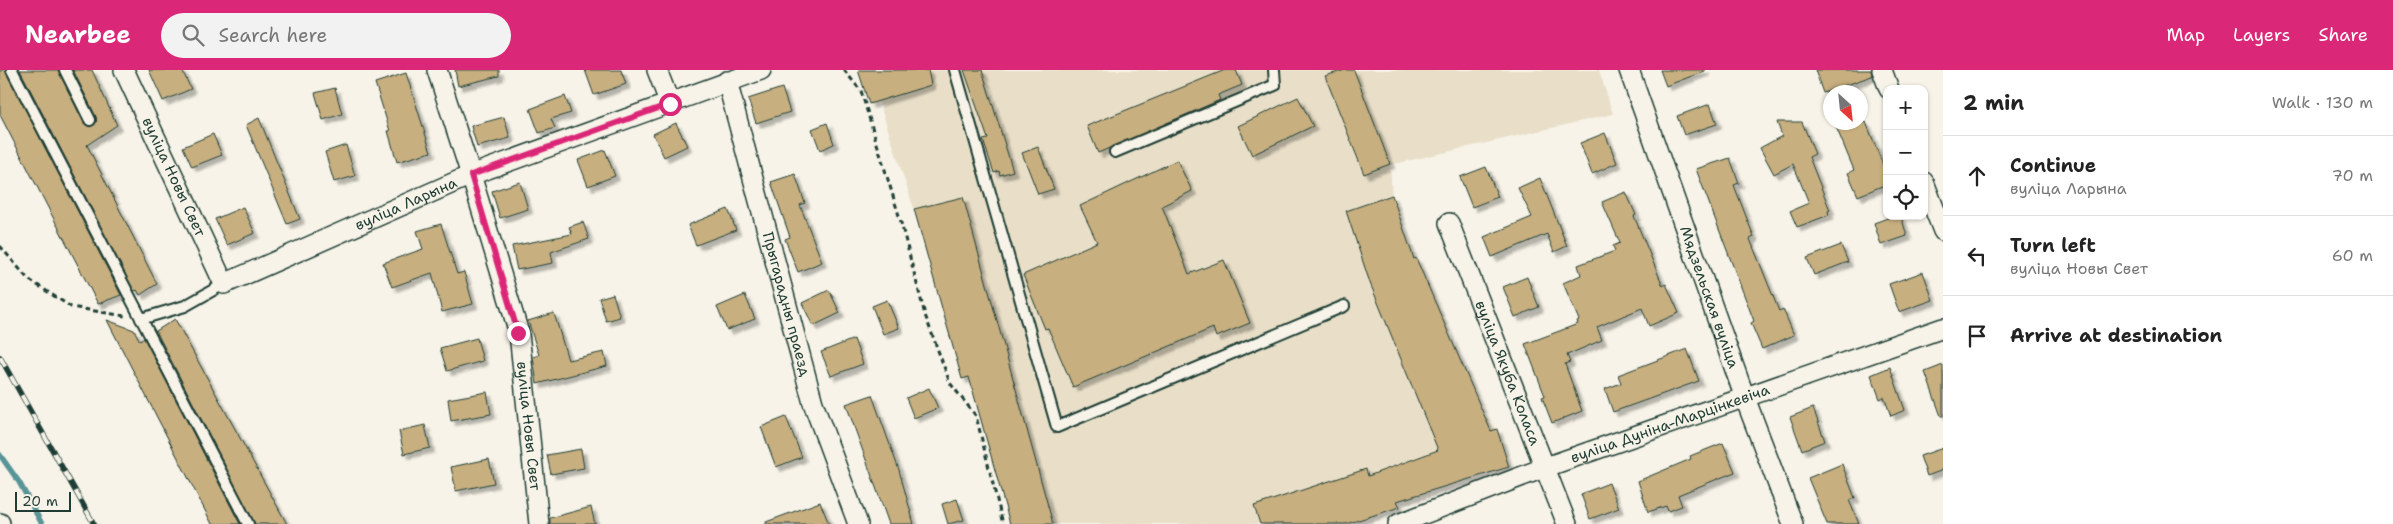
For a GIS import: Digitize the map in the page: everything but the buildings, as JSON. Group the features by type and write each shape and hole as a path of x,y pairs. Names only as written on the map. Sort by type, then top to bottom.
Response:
{"street":[{"name":"вуліца Новы Свет","path":"124,70 224,284"},
{"name":"вуліца Новы Свет","path":"437,70 471,175 518,333 538,524"},
{"path":"657,70 670,104"},
{"name":"вуліца Ларына","path":"224,284 471,175 760,70"},
{"name":"Мядзельская вуліца","path":"1628,70 1745,398 1793,524"},
{"path":"1882,70 1888,85"},
{"name":"Прыгарадны праезд","path":"727,81 813,403 858,524"},
{"path":"1928,192 1943,231"},
{"name":"вуліца Якуба Коласа","path":"1449,222 1567,524"},
{"name":"вуліца Дуніна-Марцінкевіча","path":"1398,524 1546,467 1943,328"}],"lane":[{"path":"12,70 248,524"},
{"path":"64,70 90,120"},
{"path":"955,70 1057,427 1344,306"},
{"path":"1115,152 1275,85 1274,70"},
{"path":"142,319 185,306 224,284"}],"path":[{"path":"844,70 861,92 925,315 950,383 976,416 1003,524"},
{"path":"0,246 28,279 71,307 142,319"}],"shaded area":[{"path":"858,70 1599,70 1613,114 1390,165 1392,195 1412,259 1416,258 1484,415 1497,429 1509,467 1398,501 1400,507 1346,524 1010,524 969,377 962,379 914,209 879,102 869,104"}],"waterway":[{"path":"0,455 19,482 42,524"}],"railway":[{"path":"0,357 94,524"}],"route":[{"path":"518,333 471,175 670,104"}]}
